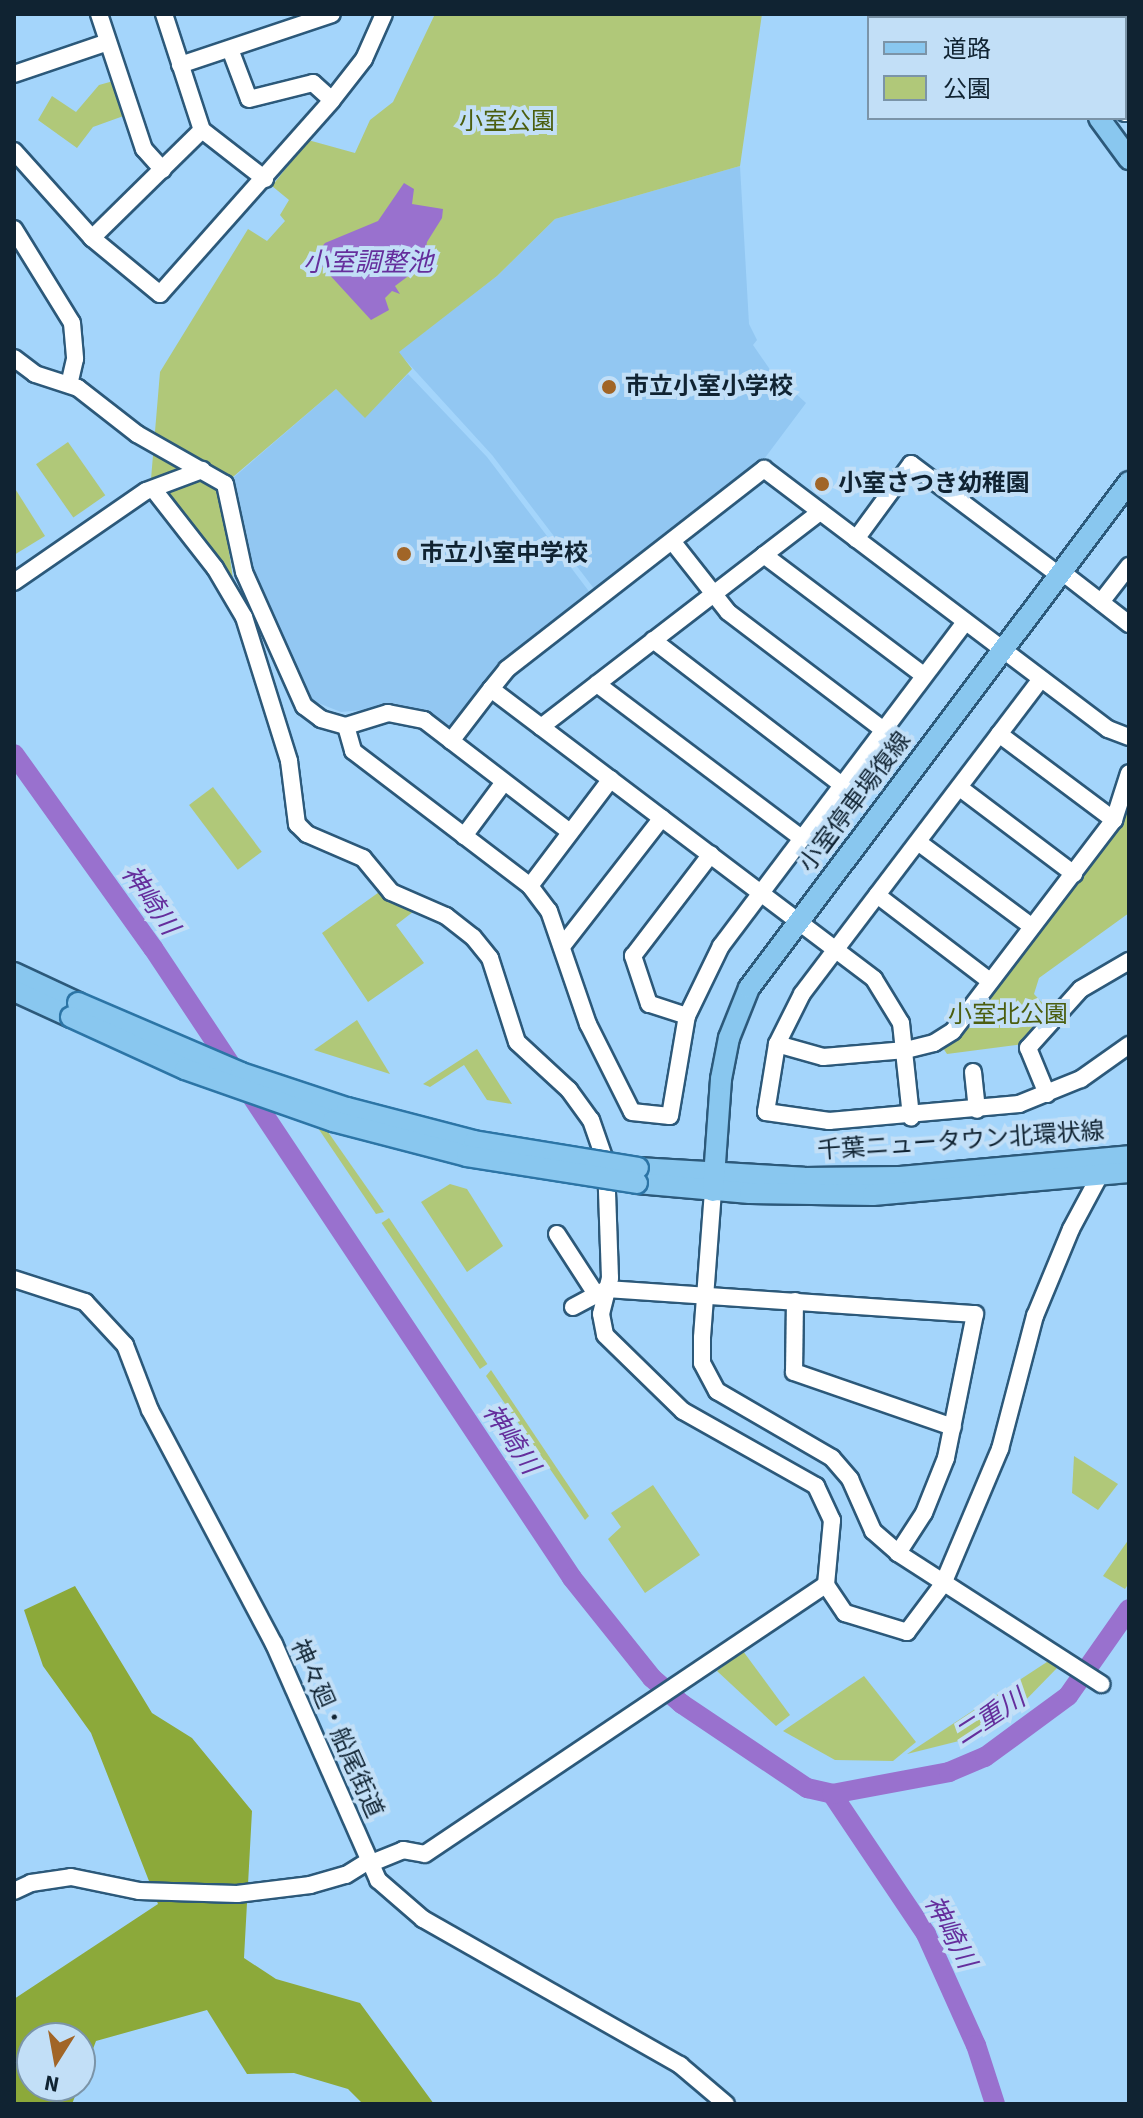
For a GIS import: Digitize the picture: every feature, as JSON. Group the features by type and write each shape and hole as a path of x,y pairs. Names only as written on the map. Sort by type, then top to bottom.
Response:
{"main road":[{"path":"1108,121 1129,159"},
{"name":"小室停車場復線","path":"714,1183 729,1038 749,988 797,920 1128,484"},
{"name":"千葉ニュータウン北環状線","path":"14,973 74,1010 185,1069 333,1121 467,1156 638,1176 873,1195 1129,1172"},
{"name":"千葉ニュータウン北環状線","path":"14,991 74,1010"},
{"name":"千葉ニュータウン北環状線","path":"714,1183 900,1177 1129,1156"}],"street":[{"path":"99,14 144,149 163,170"},
{"path":"164,14 202,130 265,179"},
{"path":"180,65 332,14"},
{"path":"14,151 92,238 160,294 332,100 364,59 378,16"},
{"path":"14,74 108,42"},
{"path":"230,49 249,99 313,83 332,100"},
{"path":"92,238 202,130"},
{"path":"14,229 72,323 75,359 69,384"},
{"path":"14,358 35,374 69,384 154,444 194,465 229,492 244,572 304,706 321,719 346,726 388,713 424,720 570,832"},
{"path":"856,539 911,464 1129,624"},
{"path":"14,582 194,465"},
{"path":"451,741 507,669 764,469 1108,729 1129,737"},
{"path":"154,490 215,568 244,617 289,761 297,824 307,834 363,858 391,892 446,916 473,937 490,958 517,1042 569,1090 591,1120 606,1163 602,1330 627,1362 683,1411 807,1479 824,1496 832,1520 826,1585 845,1613 907,1632 943,1584 1000,1449 1035,1316 1071,1229 1100,1175"},
{"path":"541,727 820,512"},
{"path":"672,541 728,612 882,729"},
{"path":"764,555 923,675"},
{"path":"1101,602 1129,566"},
{"path":"346,726 353,751 530,886 549,911 592,1035 632,1112 670,1116 687,1016 721,946 965,622"},
{"path":"653,640 841,784"},
{"path":"1041,679 802,994 777,1044 766,1112 829,1121 977,1110 1047,1094 1081,1079 1129,1045"},
{"path":"597,684 801,838"},
{"path":"491,689 874,979 891,1001 906,1050 911,1117"},
{"path":"999,734 1114,820"},
{"path":"777,1044 823,1057 906,1050 934,1043 953,1031 1114,820 1129,773"},
{"path":"530,886 611,779"},
{"path":"464,836 504,782"},
{"path":"960,788 1074,874"},
{"path":"563,945 662,818"},
{"path":"918,842 1031,926"},
{"path":"687,1016 649,1004 633,956 711,854"},
{"path":"877,895 990,981"},
{"path":"1047,1094 1028,1048 1081,989 1129,961"},
{"path":"973,1072 977,1110"},
{"path":"714,1183 702,1363 717,1391 832,1458 850,1479 873,1531 898,1553 1101,1684"},
{"path":"557,1234 601,1290"},
{"name":"神々廻・船尾街道","path":"14,1279 85,1302 125,1345 150,1410 259,1612 368,1862 394,1897 423,1919 680,2065 726,2104"},
{"path":"573,1307 601,1290 975,1314 953,1427 935,1491 898,1553"},
{"path":"795,1301 794,1372 953,1427"},
{"path":"14,1891 31,1883 71,1877 139,1891 237,1894 310,1885 346,1875 368,1862 403,1850 425,1854 826,1585"}],"shaded area":[{"name":"市立小室小学校","path":"740,166 749,324 757,340 753,345 771,371 806,403 761,463 595,590 492,455 398,352 497,276 555,219"},
{"name":"市立小室中学校","path":"408,374 487,457 591,594 502,663 451,728 405,706 341,712 313,701 252,568 233,478 336,389 365,417"}],"green space":[{"name":"小室公園","path":"435,14 762,14 740,166 555,219 497,276 399,352 412,369 365,418 336,389 220,488 233,579 151,479 160,372 248,229 267,241 285,221 280,215 289,200 272,186 308,140 355,153 370,120 393,102"},
{"path":"117,80 129,114 93,127 77,148 38,120 52,96 76,112 99,85"},
{"path":"68,442 105,495 73,518 36,464"},
{"path":"14,487 45,536 14,555"},
{"path":"213,787 262,852 238,870 189,805"},
{"name":"小室北公園","path":"1129,793 1129,913 1039,978 1034,994 1050,1011 1024,1044 947,1054 941,1045"},
{"path":"382,890 418,908 396,925 424,963 368,1002 322,933"},
{"path":"357,1020 390,1074 314,1050"},
{"path":"477,1049 512,1104 487,1100 464,1065 430,1087 423,1084"},
{"path":"318,1128 328,1132 384,1212 376,1214"},
{"path":"450,1184 467,1189 503,1246 467,1272 421,1202"},
{"path":"389,1218 487,1364 480,1369 382,1223"},
{"path":"491,1370 589,1516 585,1520 486,1376"},
{"path":"1074,1456 1118,1484 1098,1510 1072,1493"},
{"path":"653,1485 700,1555 645,1593 608,1539 621,1527 611,1513"},
{"path":"1129,1539 1129,1583 1125,1589 1103,1576"},
{"path":"75,1586 152,1713 192,1738 252,1811 244,1958 276,1979 360,2003 434,2104 363,2104 348,2089 294,2073 247,2074 207,2010 96,2041 96,2022 16,2022 16,2102 73,2102 14,2104 14,1999 158,1904 91,1733 43,1666 24,1610"},
{"path":"743,1651 790,1715 776,1726 717,1671"},
{"path":"1050,1660 1058,1667 1016,1710 967,1739 907,1754"},
{"path":"864,1676 916,1742 893,1761 835,1760 783,1731"}],"water":[{"name":"小室調整池","path":"404,183 414,189 412,204 443,209 442,218 427,242 423,265 395,286 400,294 392,291 385,298 389,310 371,320 316,260 317,253 325,243 378,221"}],"waterway":[{"name":"神崎川","path":"14,754 153,948 572,1578 652,1678 682,1704 807,1788 832,1794 926,1934 976,2045 995,2104"},
{"name":"二重川","path":"832,1794 949,1772 985,1757 1068,1696 1129,1609"}],"place":[{"name":"市立小室小学校","path":"609,387"},
{"name":"小室さつき幼稚園","path":"822,484"},
{"name":"市立小室中学校","path":"404,554"}]}
